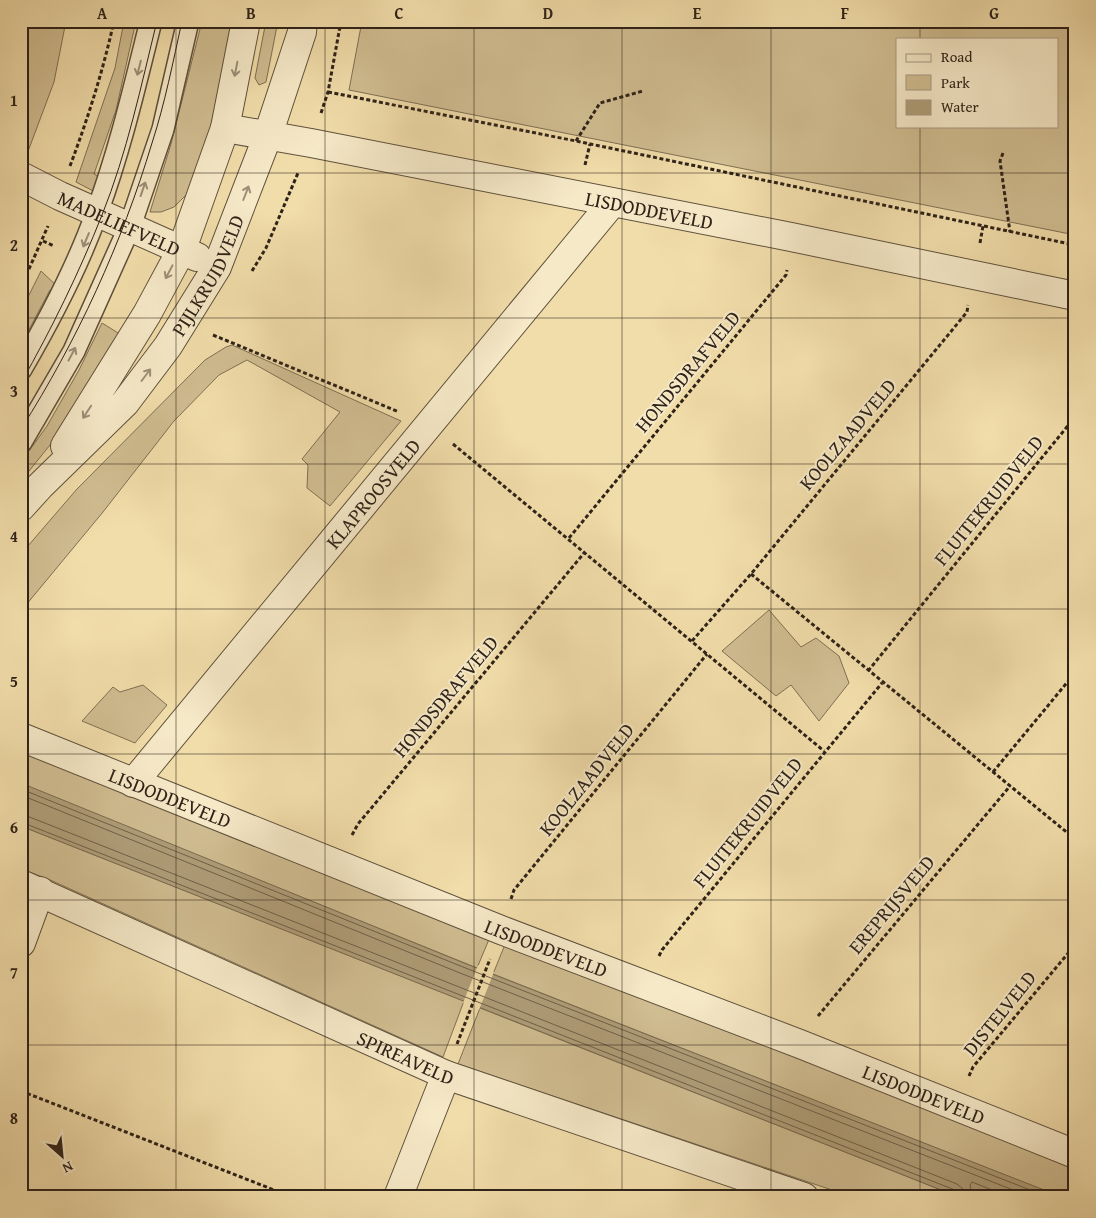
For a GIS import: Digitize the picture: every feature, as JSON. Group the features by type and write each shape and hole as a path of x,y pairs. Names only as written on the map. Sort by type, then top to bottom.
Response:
{"street":[{"name":"PIJLKRUIDVELD","path":"40,486 138,329 182,249 225,128 246,21"},
{"name":"PIJLKRUIDVELD","path":"21,508 40,486 125,403 168,346 217,268 268,135 302,32 303,21"},
{"name":"LISDODDEVELD","path":"225,128 790,237 1075,296"},
{"name":"MADELIEFVELD","path":"21,176 60,196 182,249 217,268"},
{"name":"KLAPROOSVELD","path":"133,783 612,203"},
{"name":"LISDODDEVELD","path":"21,737 501,930 800,1044 1075,1154"},
{"path":"21,943 31,887"},
{"name":"SPIREAVELD","path":"31,887 446,1075 804,1197"},
{"path":"398,1197 446,1075"}],"lane":[{"path":"21,369 41,335 67,282 98,212 125,122 151,21"},
{"path":"21,442 74,351 130,226 163,129 188,21"}],"path":[{"path":"94,99 114,21"},
{"path":"576,141 600,103 643,90"},
{"path":"328,92 576,141 1075,245"},
{"path":"1003,154 1000,161 1010,232"},
{"name":"KOOLZAADVELD","path":"692,641 751,574 967,312 983,226"},
{"name":"HONDSDRAFVELD","path":"568,538 786,275 790,237"},
{"path":"209,333 430,424 824,752"},
{"name":"FLUITEKRUIDVELD","path":"868,671 1075,417"},
{"name":"HONDSDRAFVELD","path":"335,864 358,824 585,552"},
{"path":"751,574 1075,839"},
{"name":"KOOLZAADVELD","path":"501,930 514,890 707,654"},
{"path":"993,772 1075,673"},
{"name":"FLUITEKRUIDVELD","path":"644,985 662,950 882,683"},
{"name":"EREPRIJSVELD","path":"800,1044 822,1011 1010,786"},
{"name":"DISTELVELD","path":"955,1106 973,1068 1075,945"},
{"path":"457,1043 490,958"},
{"path":"21,1091 292,1197"}],"green space":[{"path":"21,21 66,21 54,82 27,154 21,151"},
{"path":"124,21 136,21 116,110 94,174 103,179 97,193 76,182 115,68"},
{"path":"202,21 238,21 214,127 188,193 174,207 161,212 150,212 171,144"},
{"path":"266,21 278,21 266,82 259,85 255,78"},
{"path":"362,21 1075,21 1075,235 349,90"},
{"path":"21,206 28,212 21,234"},
{"path":"41,271 59,288 57,294 50,290 21,345 21,311"},
{"path":"102,323 123,336 62,430 21,481 21,462 47,426 79,370"},
{"path":"232,345 401,421 330,506 307,488 308,465 302,459 340,412 247,360 219,375 174,421 103,512 21,611 21,554 77,489 205,360"},
{"path":"769,610 801,647 816,638 839,656 849,683 819,721 791,685 776,696 722,651"},
{"path":"143,685 167,705 135,743 82,721 113,687 120,692"},
{"path":"21,750 490,937 477,968 21,784"},
{"path":"21,826 464,1001 443,1057 48,879 21,869"},
{"path":"506,942 1075,1166 1075,1197 1061,1197 493,974"},
{"path":"480,1008 959,1197 847,1197 832,1190 458,1064"}],"water":[{"path":"21,783 464,963 1062,1197 959,1197 21,826"}],"pier":[{"path":"478,965 494,972 479,1010 463,1003"}],"tram line":[{"path":"21,383 74,279 111,192 133,119 157,21"},
{"path":"21,429 79,326 127,218 157,128 182,21"}]}
